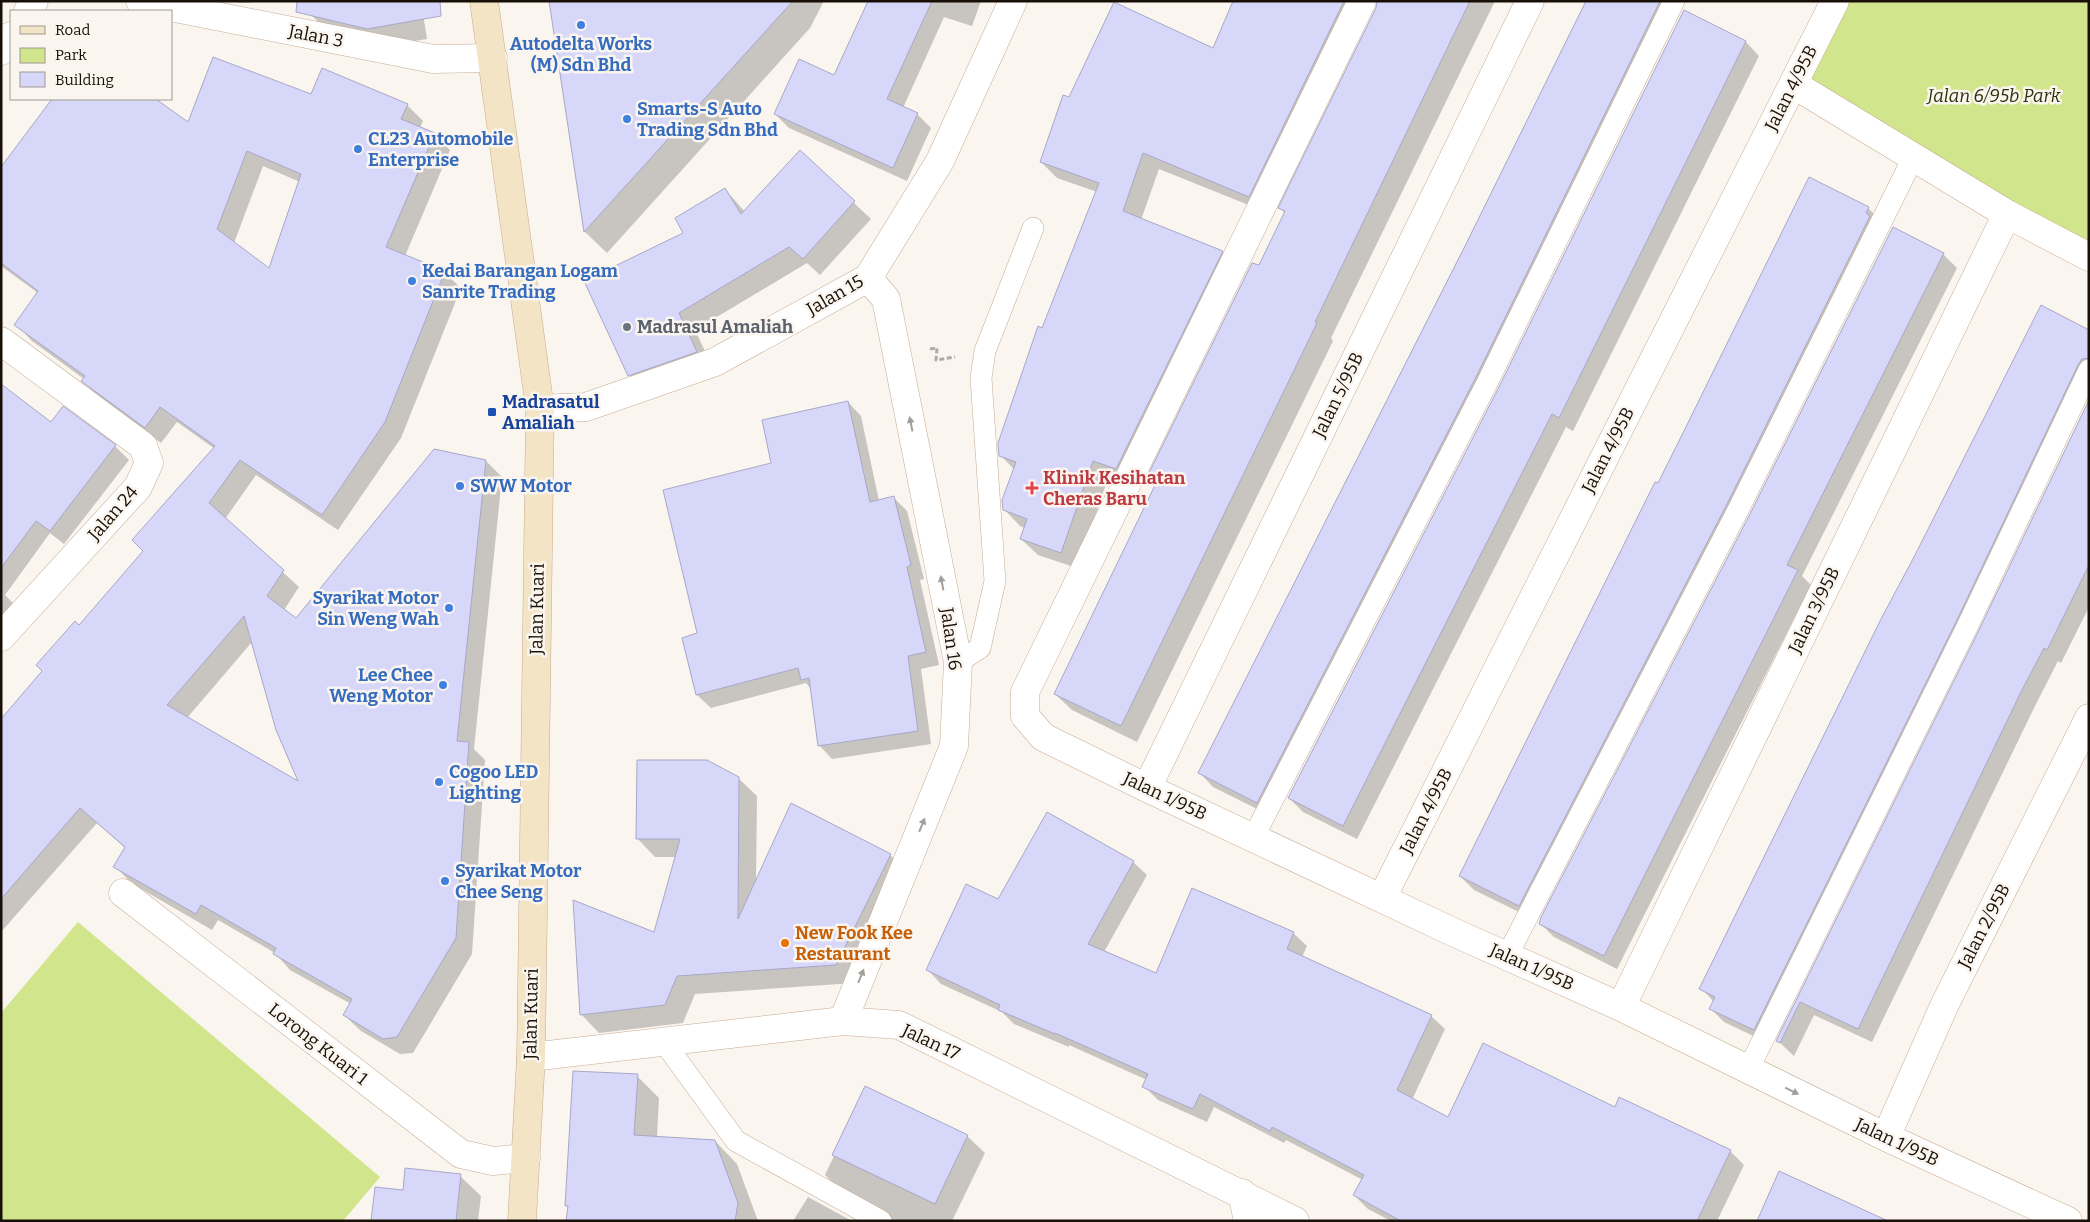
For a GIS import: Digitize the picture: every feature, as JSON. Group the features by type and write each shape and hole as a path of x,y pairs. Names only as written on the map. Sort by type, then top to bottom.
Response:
{"street":[{"name":"Jalan Kuari","path":"484,1 540,410 531,1057 522,1221"},
{"name":"Jalan 15","path":"540,410 586,407 715,362 868,278 940,161 1012,1"},
{"name":"Jalan 1/95B","path":"1362,1 1025,692 1024,716 1043,737 1147,788 1507,956 1621,1007 1886,1137 2068,1221"},
{"name":"Jalan 5/95B","path":"1147,788 1530,1"},
{"name":"Jalan 4/95B","path":"1382,898 1835,1"},
{"name":"Jalan 3","path":"147,2 433,59 493,58"},
{"path":"1,51 10,38"},
{"path":"1792,84 2008,214 2089,257"},
{"name":"Jalan 3/95B","path":"1621,1007 2008,214"},
{"name":"Jalan 16","path":"843,1021 954,746 958,662 886,299 868,278"},
{"name":"Jalan 24","path":"1,341 143,446 148,463 138,487 1,637"},
{"name":"Jalan 2/95B","path":"1886,1137 1945,1004 2089,718"},
{"name":"Lorong Kuari 1","path":"123,893 461,1154 493,1161 526,1158"},
{"name":"Jalan 17","path":"531,1057 843,1021 899,1025 1242,1193 1295,1221"},
{"path":"1242,1193 1248,1221"}],"lane":[{"path":"1253,838 1487,383 1674,1"},
{"path":"1507,956 1738,510 1914,156"},
{"path":"958,662 980,648 995,581 981,378 985,351 1033,228"},
{"path":"1748,1070 1962,636 2089,370"},
{"path":"664,1042 736,1141 881,1221"}],"path":[{"path":"928,349 937,348 936,360 963,355"}],"green space":[{"name":"Jalan 6/95b Park","path":"1835,1 2089,1 2089,257 1793,84"},
{"path":"78,922 380,1177 343,1221 1,1221 1,1013"}],"building":[{"path":"297,1 440,1 441,16 367,29 296,12"},
{"name":"Smarts-S Auto Trading Sdn Bhd","path":"549,1 793,1 584,232"},
{"path":"868,1 932,1 887,99 918,113 893,168 774,114 799,59 834,75"},
{"path":"1233,1 1344,1 1249,197 1143,153 1123,211 1223,251 1116,469 1093,461 1061,553 1020,539 1027,519 1003,510 1002,500 1016,462 999,456 998,443 1038,326 1042,328 1099,183 1040,162 1063,95 1069,97 1114,2 1213,48"},
{"path":"1377,1 1470,1 1315,322 1317,323 1121,726 1054,694 1156,483 1146,479 1252,263 1259,265 1285,211 1278,208 1376,8"},
{"path":"1586,1 1660,1 1476,377 1257,803 1198,773 1464,248"},
{"path":"1684,10 1746,41 1559,418 1552,414 1343,826 1288,798 1498,389"},
{"path":"213,57 311,94 322,68 408,104 401,119 435,133 386,247 445,271 385,422 322,515 240,460 209,503 284,570 267,596 296,618 434,449 486,460 457,741 469,742 456,938 397,1037 383,1039 343,1015 352,999 273,954 276,948 201,905 196,914 113,867 125,847 80,808 1,899 1,719 42,671 36,665 75,621 79,625 143,551 132,540 215,446 160,407 145,428 81,381 85,376 14,325 38,291 1,263 1,167 51,100 157,100 188,122","holes":["247,151 301,174 269,268 217,229","244,616 276,730 298,781 167,705"]},
{"path":"800,150 855,201 803,259 789,247 679,313 697,352 628,376 584,281 683,233 675,218 725,188 741,214"},
{"path":"1809,177 1869,207 1866,213 1870,216 1727,504 1519,906 1459,876 1655,482 1658,483"},
{"path":"1893,227 1944,253 1787,565 1798,570 1604,956 1539,924 1541,917 1749,516"},
{"path":"2041,305 2089,330 2089,358 2082,359 2078,365 1956,622 1754,1030 1709,1009 1715,997 1699,989 1881,619"},
{"path":"1,384 51,422 63,406 116,445 50,531 36,521 1,568"},
{"path":"2089,400 2089,565 2047,650 2044,648 2021,692 1858,1029 1800,1002 1780,1043 1776,1041 1978,632"},
{"path":"848,401 870,502 894,496 911,565 907,567 926,652 908,656 918,731 818,746 809,678 801,680 798,668 696,695 682,638 697,633 663,490 771,463 762,420"},
{"path":"637,760 707,760 739,777 738,919 791,803 891,854 836,965 677,976 665,1005 580,1015 573,900 654,932 680,839 636,839"},
{"path":"1047,812 1134,861 1088,944 1156,973 1192,888 1294,932 1287,949 1432,1015 1397,1090 1448,1117 1483,1043 1615,1107 1619,1097 1731,1150 1697,1221 1401,1221 1353,1195 1364,1175 1272,1127 1270,1131 1200,1094 1193,1109 1142,1087 1148,1074 998,1010 1000,1005 926,970 966,884 998,899"},
{"path":"573,1071 638,1074 634,1135 715,1140 738,1203 735,1221 566,1221 568,1206 565,1206"},
{"path":"865,1086 968,1135 935,1204 832,1155"},
{"path":"405,1168 461,1174 456,1221 371,1221 375,1187 403,1190"},
{"path":"1779,1171 1827,1193 1888,1221 1757,1221"}],"place":[{"name":"Autodelta Works (M) Sdn Bhd","path":"581,25"},
{"name":"Smarts-S Auto Trading Sdn Bhd","path":"627,119"},
{"name":"CL23 Automobile Enterprise","path":"358,149"},
{"name":"Kedai Barangan Logam Sanrite Trading","path":"412,281"},
{"name":"Madrasul Amaliah","path":"627,327"},
{"name":"Madrasatul Amaliah","path":"492,412"},
{"name":"SWW Motor","path":"460,486"},
{"name":"Klinik Kesihatan Cheras Baru","path":"1032,488"},
{"name":"Syarikat Motor Sin Weng Wah","path":"449,608"},
{"name":"Lee Chee Weng Motor","path":"443,685"},
{"name":"Cogoo LED Lighting","path":"439,782"},
{"name":"Syarikat Motor Chee Seng","path":"445,881"},
{"name":"New Fook Kee Restaurant","path":"785,943"}]}
